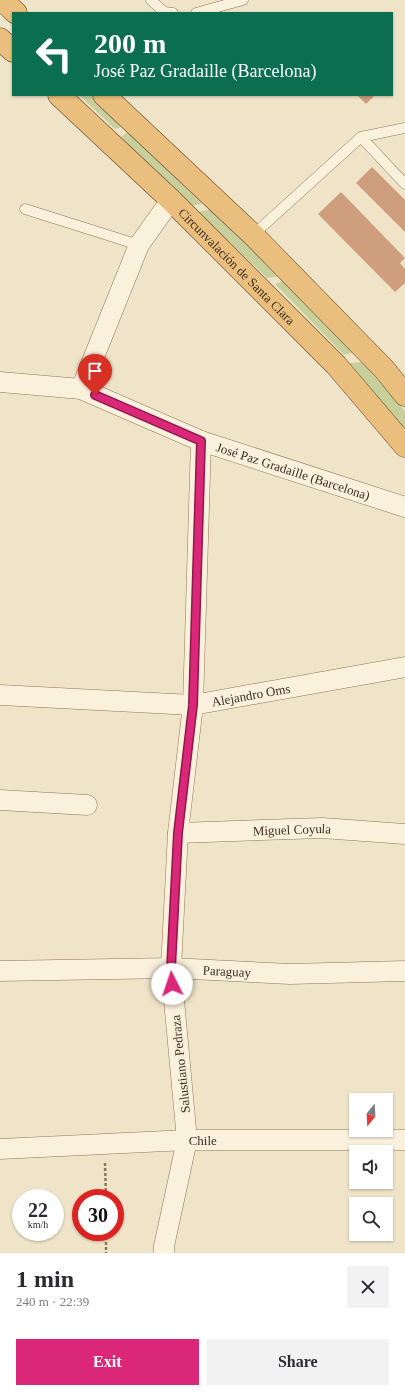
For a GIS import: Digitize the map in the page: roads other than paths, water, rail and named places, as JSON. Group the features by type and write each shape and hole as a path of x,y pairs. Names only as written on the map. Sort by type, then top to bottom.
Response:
{"highway":[{"path":"2,0 15,12"},
{"path":"0,39 12,51"},
{"name":"Circunvalación de Santa Clara","path":"60,96 171,200 336,365 405,446"},
{"path":"105,96 253,235 384,369 405,395"}],"street":[{"path":"81,389 139,244 171,200"},
{"name":"José Paz Gradaille (Barcelona)","path":"0,382 81,389 201,441 405,507"},
{"name":"Salustiano Pedraza","path":"164,1253 164,1246 187,1140 171,968 178,833 193,705 201,441"},
{"name":"Alejandro Oms","path":"0,694 193,705 405,666"},
{"path":"0,800 87,804"},
{"name":"Miguel Coyula","path":"178,833 322,828 405,834"},
{"name":"Paraguay","path":"0,971 171,968 290,974 405,971"},
{"name":"Chile","path":"0,1149 187,1140 405,1140"}],"lane":[{"path":"151,0 164,12"},
{"path":"200,12 243,0"},
{"path":"253,235 361,137 405,128"},
{"path":"361,137 405,184"},
{"path":"25,209 139,244"}]}
